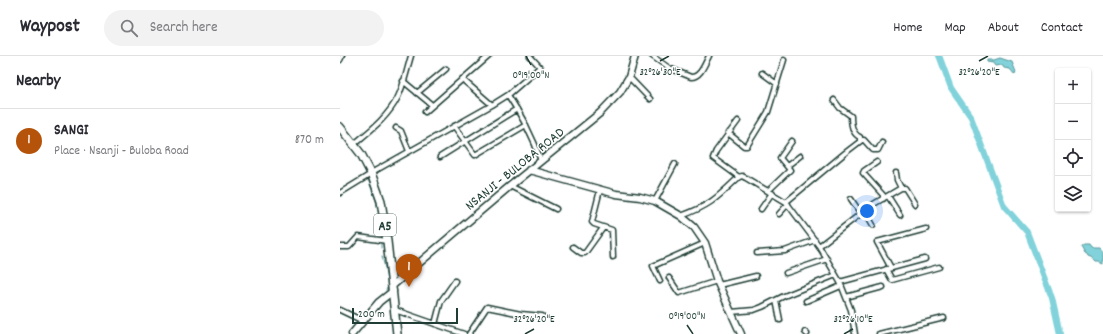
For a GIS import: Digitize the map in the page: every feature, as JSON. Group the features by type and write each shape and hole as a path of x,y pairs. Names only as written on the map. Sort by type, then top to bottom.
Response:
{"main road":[{"name":"NSANJI - BULOBA ROAD","path":"352,334 392,288 529,170 600,113 620,92 629,77 635,56"},
{"name":"A5","path":"340,128 354,144 371,174 381,201 397,334"},
{"path":"529,170 616,194 640,196 655,201 681,216 694,227 705,244 718,283 741,334"}],"street":[{"path":"340,60 342,56"},
{"path":"354,144 384,117 399,96 411,56"},
{"path":"425,112 489,56"},
{"path":"340,193 508,95 540,67 530,56"},
{"path":"652,56 669,68 691,77 695,77 698,74 708,56"},
{"path":"728,133 744,146 747,146 768,112 784,60"},
{"path":"417,93 446,69"},
{"path":"762,73 777,84"},
{"path":"629,77 650,99"},
{"path":"462,79 492,105"},
{"path":"403,81 432,105"},
{"path":"508,95 526,125 541,161"},
{"path":"834,100 840,108 851,116 854,131 857,136 860,137 860,142"},
{"path":"440,157 517,109"},
{"path":"738,121 716,151 714,158 739,177 742,176 746,178 787,203 815,240 836,275 851,310 855,334"},
{"path":"454,126 475,155 526,125"},
{"path":"396,128 401,131 409,152"},
{"path":"779,214 787,203 860,142 864,140 873,150 878,150 882,142"},
{"path":"768,191 790,170 780,158 792,142"},
{"path":"787,166 800,156"},
{"path":"876,162 863,173 883,195 883,199"},
{"path":"655,201 675,164"},
{"path":"896,173 897,180 901,188 905,188 914,204"},
{"path":"681,216 695,211 716,200 739,177"},
{"path":"510,186 556,209"},
{"path":"819,246 863,213 901,188"},
{"path":"600,190 592,220 594,224 612,230 613,257"},
{"path":"761,209 772,193"},
{"path":"888,196 900,215"},
{"path":"851,199 873,225"},
{"path":"573,247 581,253 585,253 603,228"},
{"path":"891,268 877,242 926,229"},
{"path":"340,247 349,247 358,237 387,241"},
{"path":"757,253 786,251 815,240"},
{"path":"660,281 653,266 705,244"},
{"path":"786,273 827,259"},
{"path":"806,301 840,284 925,259"},
{"path":"886,270 892,280 939,267"},
{"path":"731,312 754,310 836,275"},
{"path":"669,278 679,293 718,283 756,276"},
{"path":"435,324 441,301 455,281"},
{"path":"846,298 883,287"},
{"path":"776,300 780,320"},
{"path":"469,334 487,307 521,314 542,316"},
{"path":"340,310 363,321"},
{"path":"395,310 464,334"},
{"path":"879,334 944,318"}],"water":[{"path":"1000,58 1012,62 1016,72 1015,75 1010,69 1004,68 1002,65 995,66 993,63 987,62 987,60"},
{"path":"1084,245 1089,245 1091,248 1099,248 1103,253 1103,264 1096,262 1085,254 1081,247"}],"waterway":[{"path":"939,56 951,88 971,117 1004,206 1027,232 1052,298 1060,334"},
{"path":"340,133 345,139"},
{"path":"358,157 366,173"},
{"path":"368,179 376,201 380,220"},
{"path":"381,225 381,230"},
{"path":"381,243 381,248"},
{"path":"382,256 385,268"},
{"path":"385,270 388,286"}],"place":[{"name":"SANGI","path":"409,287"}]}
